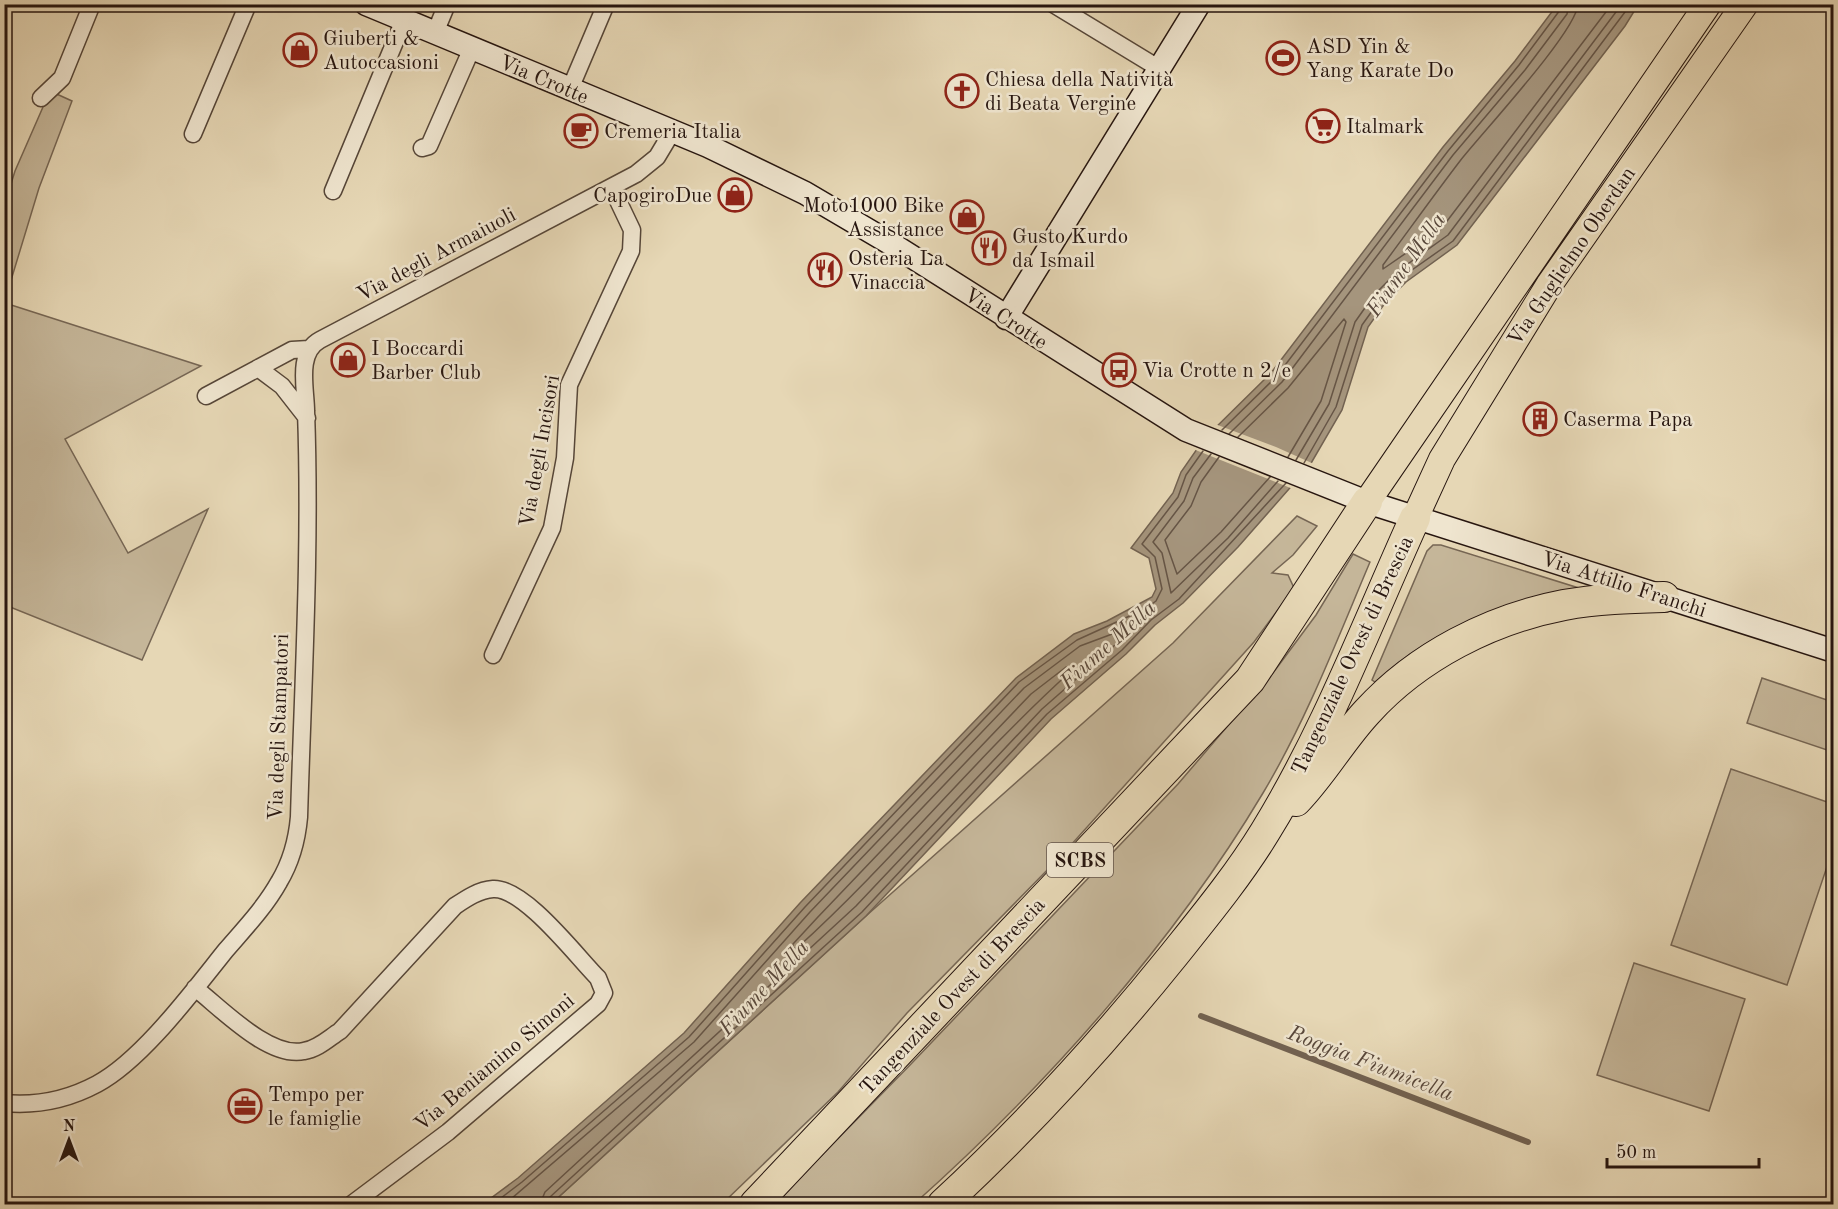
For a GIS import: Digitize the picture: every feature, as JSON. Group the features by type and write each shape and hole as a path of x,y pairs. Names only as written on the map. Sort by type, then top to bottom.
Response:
{"highway":[{"name":"Tangenziale Ovest di Brescia","path":"755,1204 1250,680 1367,502"},
{"name":"Tangenziale Ovest di Brescia","path":"943,1204 1006,1146 1126,1015 1207,914 1265,833 1321,732 1415,518"},
{"path":"1265,833 1319,778 1366,712 1408,674 1440,653 1482,630 1536,611 1589,601 1664,597"}],"main road":[{"name":"Via Guglielmo Oberdan","path":"1367,502 1708,4"},
{"name":"Via Guglielmo Oberdan","path":"1415,518 1442,459 1549,285 1745,4"}],"street":[{"path":"40,98 62,78 92,4"},
{"path":"193,134 248,4"},
{"name":"Via Crotte","path":"366,4 672,132 805,193 885,240 1186,430 1332,490 1415,518"},
{"path":"435,33 447,4"},
{"path":"570,89 606,4"},
{"path":"1053,4 1160,69"},
{"path":"1006,318 1199,4"},
{"path":"333,191 404,20"},
{"name":"Via Crotte","path":"429,148 472,48"},
{"name":"Via degli Armaiuoli","path":"206,396 292,350 309,349 320,340 612,188 651,163 663,150 672,132"},
{"name":"Via degli Incisori","path":"494,655 552,528 565,458 569,385 631,251 633,237 630,223 612,188"},
{"name":"Via degli Stampatori","path":"4,1103 57,1100 98,1084 133,1057 195,988 273,892 288,864 297,832 301,753 305,360 309,349"},
{"path":"258,368 282,386 306,418"},
{"name":"Via Attilio Franchi","path":"1415,518 1833,651"},
{"name":"Via Beniamino Simoni","path":"195,988 269,1046 288,1052 304,1052 320,1045 340,1031 455,906 471,895 494,889 512,893 527,904 598,978 604,993 598,1004 519,1074 352,1204"}],"shaded area":[{"path":"50,91 72,101 39,188 5,300 5,203 15,171"},
{"path":"5,303 201,366 65,439 128,553 208,509 142,660 5,605"},
{"path":"1297,516 1317,526 1293,555 1272,573 1288,575 1294,588 1254,642 1061,856 907,1013 838,1092 722,1204 551,1204 866,916 1173,643"},
{"path":"1433,545 1441,545 1582,589 1523,603 1472,620 1424,645 1375,682 1372,680 1427,551"},
{"path":"1353,554 1370,562 1320,680 1279,766 1189,905 1104,1012 1011,1112 914,1204 774,1204 1178,784 1273,673 1316,615"},
{"path":"1762,678 1833,702 1833,752 1747,723"},
{"path":"1731,769 1833,804 1833,849 1787,985 1671,945"},
{"path":"1634,963 1745,999 1709,1111 1597,1075"}],"water":[{"name":"Fiume Mella","path":"1557,5 1638,5 1625,26 1457,245 1406,282 1385,303 1368,327 1342,410 1310,465 1238,547 1183,603 1155,625 1126,654 1051,719 866,916 551,1204 483,1204 518,1178 684,1033 800,903 1016,678 1074,634 1107,621 1152,597 1156,589 1149,558 1131,548 1173,493 1181,472 1204,439 1271,373 1443,147 1515,61"}],"pier":[{"path":"1215,424 1314,464 1293,489 1193,449"}],"waterway":[{"name":"Roggia Fiumicella","path":"1201,1016 1528,1142"}],"place":[{"name":"Giuberti & Autoccasioni","path":"300,50"},
{"name":"ASD Yin & Yang Karate Do","path":"1283,58"},
{"name":"Chiesa della Natività di Beata Vergine","path":"962,91"},
{"name":"Italmark","path":"1323,126"},
{"name":"Cremeria Italia","path":"581,131"},
{"name":"CapogiroDue","path":"735,195"},
{"name":"Moto1000 Bike Assistance","path":"967,217"},
{"name":"Gusto Kurdo da Ismail","path":"989,248"},
{"name":"Osteria La Vinaccia","path":"825,270"},
{"name":"I Boccardi Barber Club","path":"348,360"},
{"name":"Via Crotte n 2/e","path":"1119,370"},
{"name":"Caserma Papa","path":"1540,419"},
{"name":"Tempo per le famiglie","path":"245,1106"}]}
